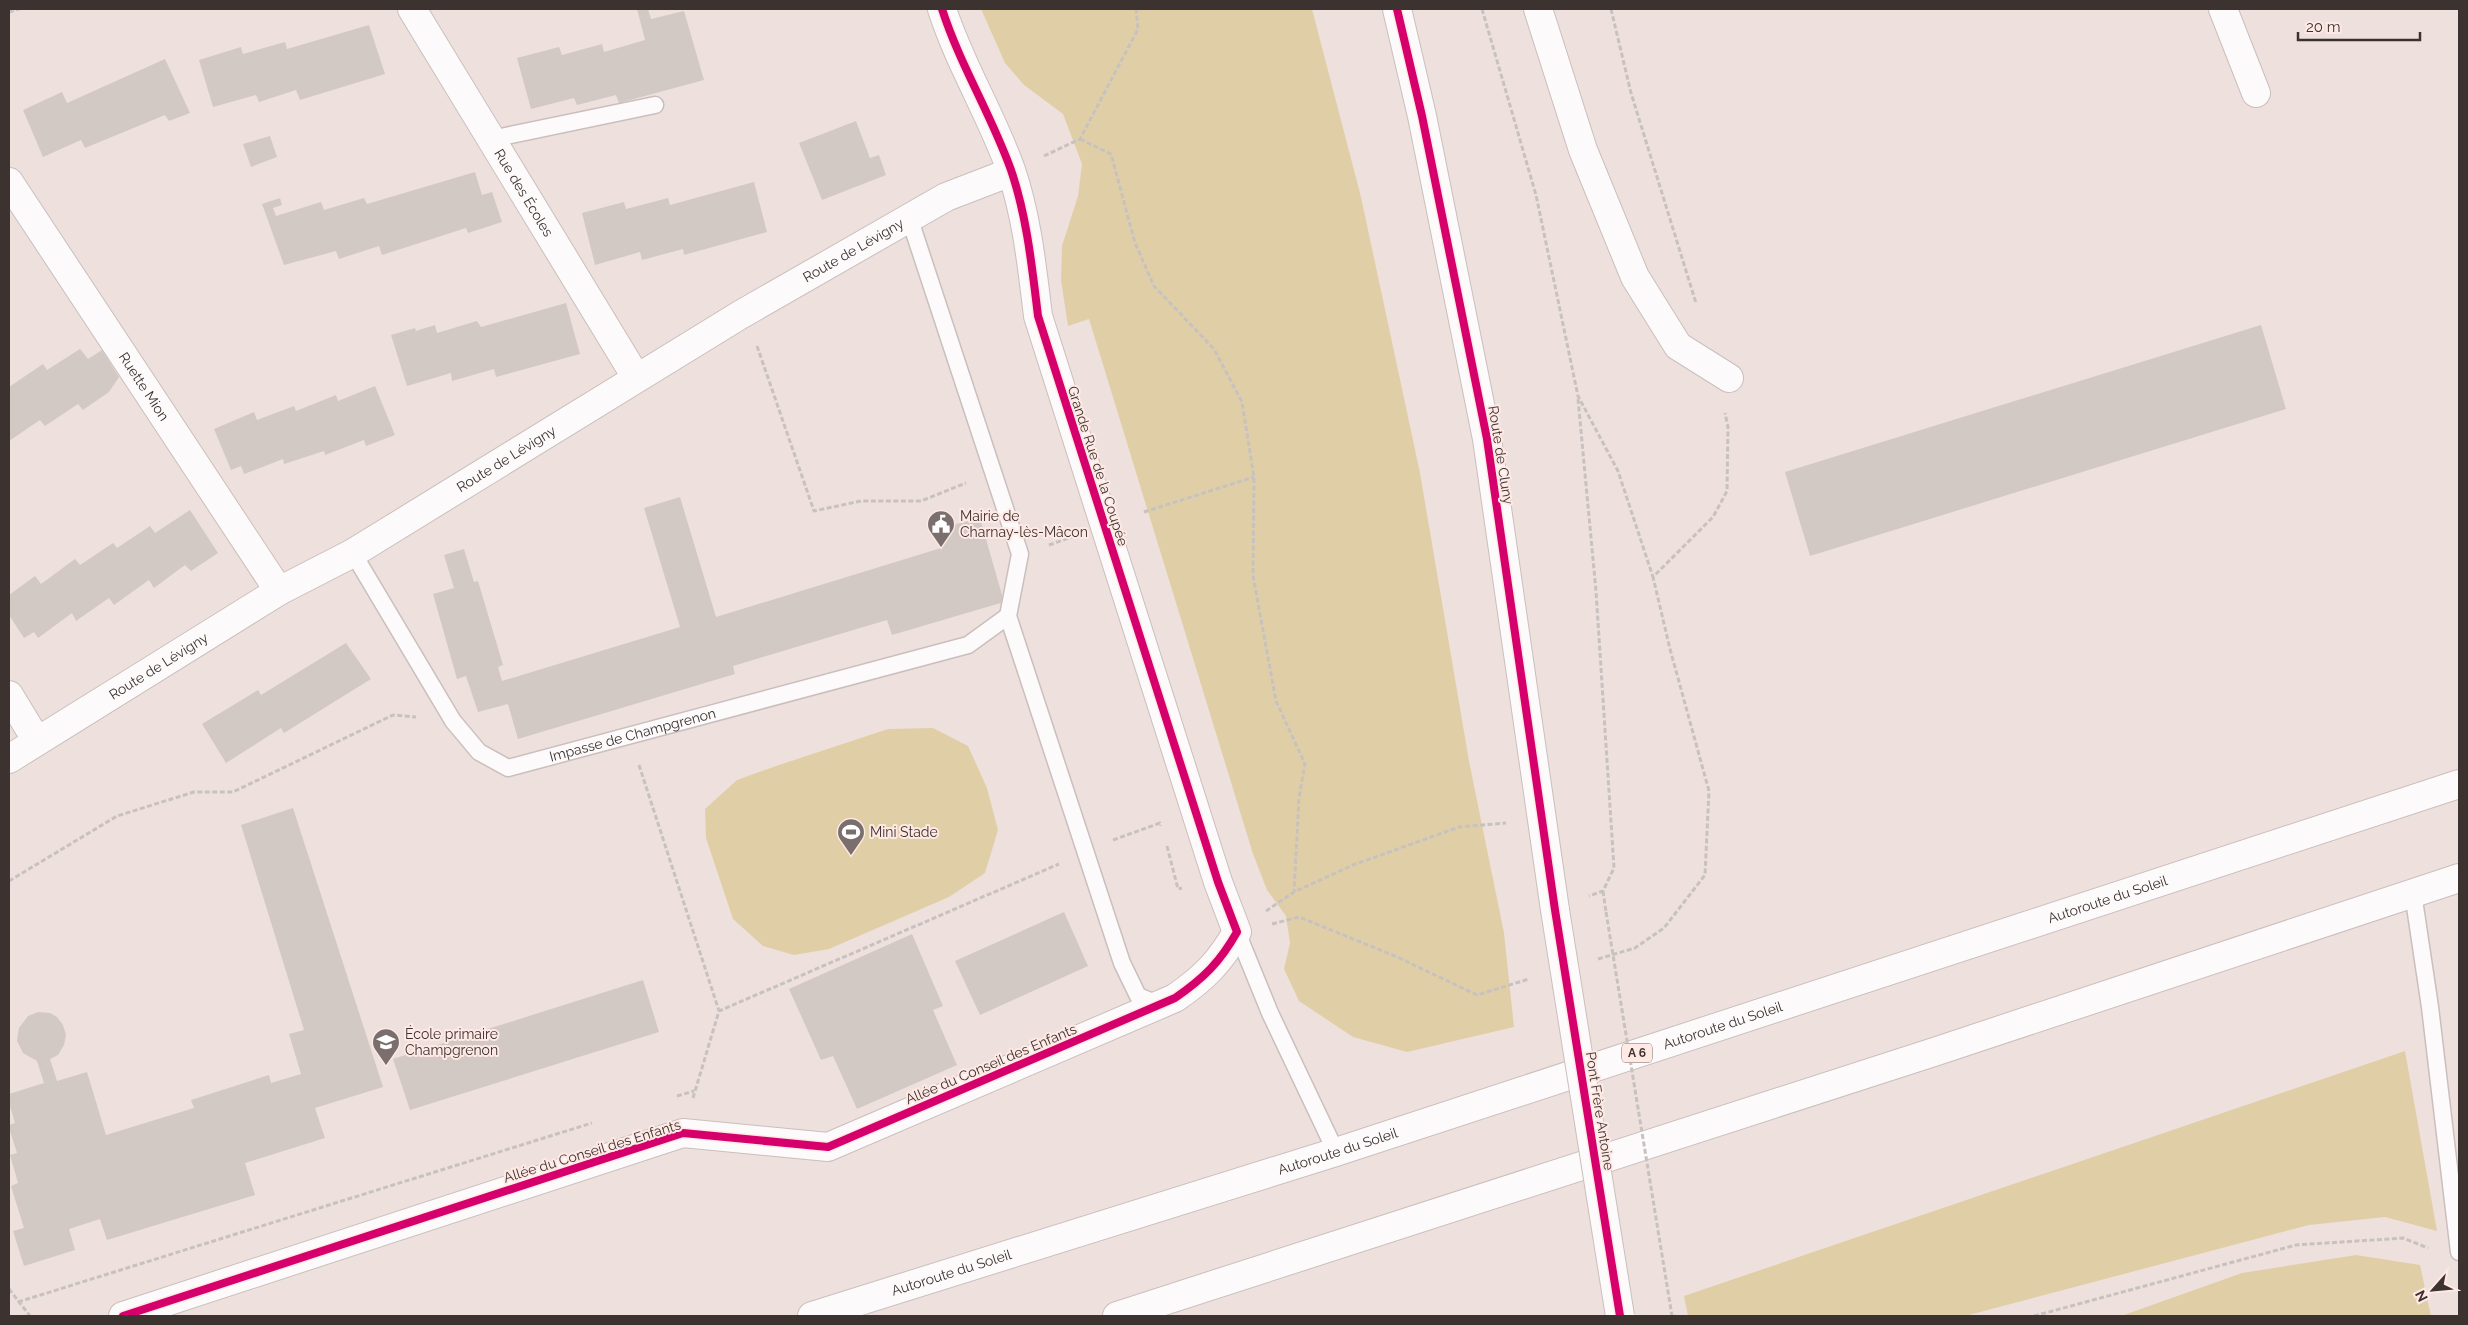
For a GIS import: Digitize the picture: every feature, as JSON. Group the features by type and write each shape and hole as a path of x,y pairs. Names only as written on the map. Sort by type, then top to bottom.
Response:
{"main road":[{"name":"Rue des Écoles","path":"412,9 636,377"},
{"name":"Grande Rue de la Coupée","path":"942,9 954,46 987,109 1012,172 1028,238 1038,316 1218,882 1238,932"},
{"name":"Route de Cluny","path":"1397,9 1422,116 1487,439 1554,910"},
{"path":"1538,9 1583,150 1635,278 1678,346 1722,374"},
{"path":"2223,9 2256,93"},
{"name":"Route de Lévigny","path":"9,759 279,591 353,553 636,377 909,217 946,197 1012,172"},
{"name":"Ruette Mion","path":"9,182 279,591"},
{"path":"9,695 37,741"},
{"name":"Autoroute du Soleil","path":"812,1316 1336,1152 2459,784"},
{"path":"1117,1316 1916,1058 2459,878"},
{"name":"Pont Frère Antoine","path":"1554,910 1620,1316"},
{"name":"Allée du Conseil des Enfants","path":"123,1316 683,1133 828,1148 1160,1005 1199,982 1222,958 1238,932"}],"lane":[{"path":"491,139 655,105"},
{"path":"909,217 1020,554 1008,616 1122,963 1138,996 1160,1005"},
{"name":"Impasse de Champgrenon","path":"353,553 454,721 479,752 508,768 629,734 968,645 1008,616"},
{"path":"2413,892 2430,1007 2459,1252"},
{"path":"1238,932 1270,1013 1336,1152"}],"path":[{"path":"9,12 19,9"},
{"path":"1012,172 1080,139 1138,29 1136,9"},
{"path":"1482,9 1536,195 1578,396 1596,591 1614,868 1603,891 1672,1316"},
{"path":"1611,9 1631,93 1698,312"},
{"path":"1080,139 1111,154 1135,243 1154,286 1214,349 1242,402 1254,477 1253,576 1276,701 1305,764 1299,798 1294,892"},
{"path":"756,345 814,511 861,501 921,501 994,473"},
{"path":"1654,577 1713,517 1727,491 1728,427 1722,374"},
{"path":"1578,396 1618,471 1654,577 1670,649 1709,791 1705,875 1664,928 1635,948 1589,962"},
{"path":"1144,512 1254,477"},
{"path":"9,880 117,816 194,792 233,792 393,715 454,721"},
{"path":"629,734 719,1011 683,1133"},
{"path":"1238,932 1294,892 1353,865 1459,827 1541,819"},
{"path":"1120,837 1160,823 1163,832"},
{"path":"1166,842 1178,889 1218,882"},
{"path":"719,1011 1085,853"},
{"path":"1554,910 1603,891"},
{"path":"1238,932 1299,917 1395,956 1477,994 1533,978"},
{"path":"676,1096 695,1090"},
{"path":"18,1302 600,1120"},
{"path":"2034,1316 2296,1245 2403,1238 2435,1251"},
{"path":"9,1289 30,1316"}],"shaded area":[{"path":"981,9 1312,9 1361,197 1420,473 1469,761 1504,933 1514,1027 1407,1052 1353,1037 1299,1001 1284,969 1290,943 1286,916 1267,890 1253,854 1089,319 1068,326 1061,280 1062,246 1078,196 1082,164 1063,114 1024,85 1005,63"},
{"name":"Mini Stade","path":"933,728 968,746 987,788 998,830 985,873 949,897 829,949 794,955 763,946 733,919 706,838 705,809 737,780 779,765 888,729"},
{"path":"2405,1051 2437,1231 2385,1217 2309,1225 1965,1316 1688,1316 1684,1296"},
{"path":"2356,1255 2420,1265 2431,1316 2121,1316 2242,1273"}],"building":[{"path":"637,9 648,9 651,19 684,11 704,80 619,103 616,95 577,105 574,98 531,109 517,58 559,47 562,55 602,44 604,52 645,40"},
{"path":"369,25 385,74 300,100 296,90 259,102 256,95 213,107 199,60 241,47 243,54 285,42 287,49"},
{"path":"165,59 190,113 169,121 165,115 85,148 81,140 43,157 23,110 62,92 67,103"},
{"path":"856,121 870,158 879,155 886,175 822,200 799,143"},
{"path":"270,136 277,157 251,167 243,144"},
{"path":"475,172 482,195 492,192 502,222 468,233 466,228 382,255 379,246 339,259 336,251 284,265 262,204 280,198 282,205 273,208 276,216 321,202 324,210 364,198 367,204"},
{"path":"754,182 767,232 684,255 683,249 642,260 640,252 595,265 582,213 624,202 626,209 668,198 670,205"},
{"path":"566,303 580,354 496,377 494,369 452,381 451,373 407,386 391,335 415,328 416,331 435,325 437,333 477,321 481,327"},
{"path":"2261,325 2286,409 1810,556 1785,472"},
{"path":"80,349 88,359 102,350 119,377 109,392 83,410 78,404 45,426 40,420 9,441 9,387 43,364 47,370"},
{"path":"375,386 395,435 366,446 364,440 325,455 324,451 284,464 283,459 244,474 241,466 231,470 214,429 254,412 257,420 294,406 296,411 336,395 338,401"},
{"path":"680,497 716,617 941,548 937,529 980,518 1004,602 892,635 887,620 733,666 735,674 518,739 508,704 478,712 466,676 457,679 433,594 454,588 444,555 464,549 474,582 478,581 503,665 498,667 502,681 680,627 644,508"},
{"path":"190,510 218,553 191,571 185,565 154,588 149,580 114,605 109,598 76,621 72,613 38,638 34,632 24,638 9,615 9,595 35,576 41,584 75,559 80,565 113,543 117,548 150,526 155,533"},
{"path":"346,643 371,679 284,733 281,728 226,763 202,724 258,690 261,695"},
{"path":"293,808 383,1087 315,1108 325,1138 245,1163 255,1195 107,1240 100,1219 69,1229 75,1250 24,1266 13,1231 24,1228 11,1186 18,1183 10,1155 17,1153 9,1128 9,1125 15,1123 9,1103 9,1094 44,1083 37,1061 23,1053 17,1041 19,1028 28,1016 38,1012 50,1013 57,1017 63,1025 66,1035 64,1045 58,1055 50,1059 57,1081 87,1072 106,1135 194,1108 191,1100 269,1075 271,1083 301,1074 289,1034 304,1030 241,825"},
{"path":"1064,912 1088,966 980,1015 955,961"},
{"path":"912,934 943,1006 933,1010 957,1065 857,1109 833,1056 821,1060 789,989"},
{"path":"643,980 659,1032 410,1110 393,1059"}],"cycle path":[{"path":"123,1316 683,1133 828,1147 1175,998 1210,969 1231,943 1237,932 1218,882 1038,316 1028,242 1017,188 1003,149 949,30 942,9"},
{"path":"1397,9 1422,116 1487,439 1555,910 1620,1316"}],"place":[{"name":"Mairie de Charnay-lès-Mâcon","path":"941,548"},
{"name":"Mini Stade","path":"851,856"},
{"name":"École primaire Champgrenon","path":"386,1066"}]}
